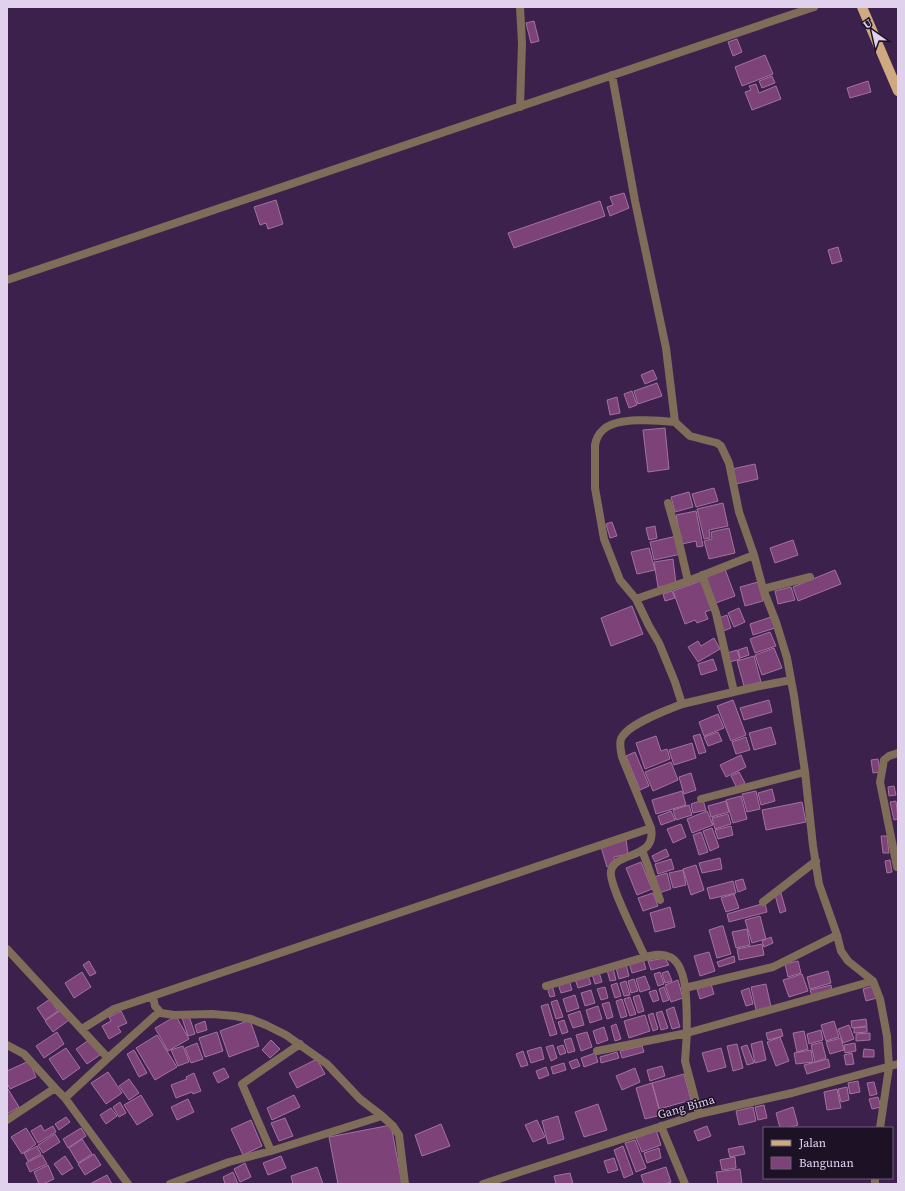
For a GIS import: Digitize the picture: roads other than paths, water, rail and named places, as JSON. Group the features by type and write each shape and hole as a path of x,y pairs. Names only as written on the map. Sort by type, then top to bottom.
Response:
{"main road":[{"path":"862,7 898,91"}],"street":[{"path":"520,7 522,43 520,106"},
{"path":"7,280 814,7"},
{"path":"612,75 635,201 666,348 675,422"},
{"path":"682,704 675,682 659,644 636,599 620,580 604,539 595,488 596,440 603,429 614,424 647,420 675,422 690,436 717,443 721,446 729,463 739,512 754,555 763,589 776,622 787,658 805,772 810,828 819,884 841,951 848,960 873,981 880,999 887,1036 889,1067 880,1127"},
{"path":"668,502 688,581"},
{"path":"636,599 688,581 754,555"},
{"path":"702,575 716,613 734,692"},
{"path":"763,589 810,577"},
{"path":"645,957 614,887 610,874 614,865 642,850 650,842 652,837 650,828 622,757 620,745 621,739 626,732 637,724 682,704 791,680"},
{"path":"897,867 880,782 884,760 889,756 898,753"},
{"path":"701,800 805,772"},
{"path":"82,1029 114,1009 650,828"},
{"path":"642,850 660,900"},
{"path":"763,902 816,861"},
{"path":"685,988 773,967 837,935"},
{"path":"7,949 108,1058"},
{"path":"546,986 645,957 662,954 669,956 674,960 682,970 685,988 687,1034 685,1061 699,1114"},
{"path":"598,1051 687,1034 873,981"},
{"path":"153,997 155,1006 159,1012 174,1015 212,1014 251,1019 286,1035 327,1064 360,1099 393,1126 399,1135 405,1184"},
{"path":"65,1098 159,1012"},
{"path":"271,1151 242,1084 300,1044"},
{"path":"7,1045 24,1054 65,1098 128,1184"},
{"name":"Gang Bima","path":"483,1184 699,1114 792,1093 898,1064"},
{"path":"7,1120 55,1088"},
{"path":"170,1184 229,1162 271,1151 382,1116"},
{"path":"661,1126 686,1184"}]}
